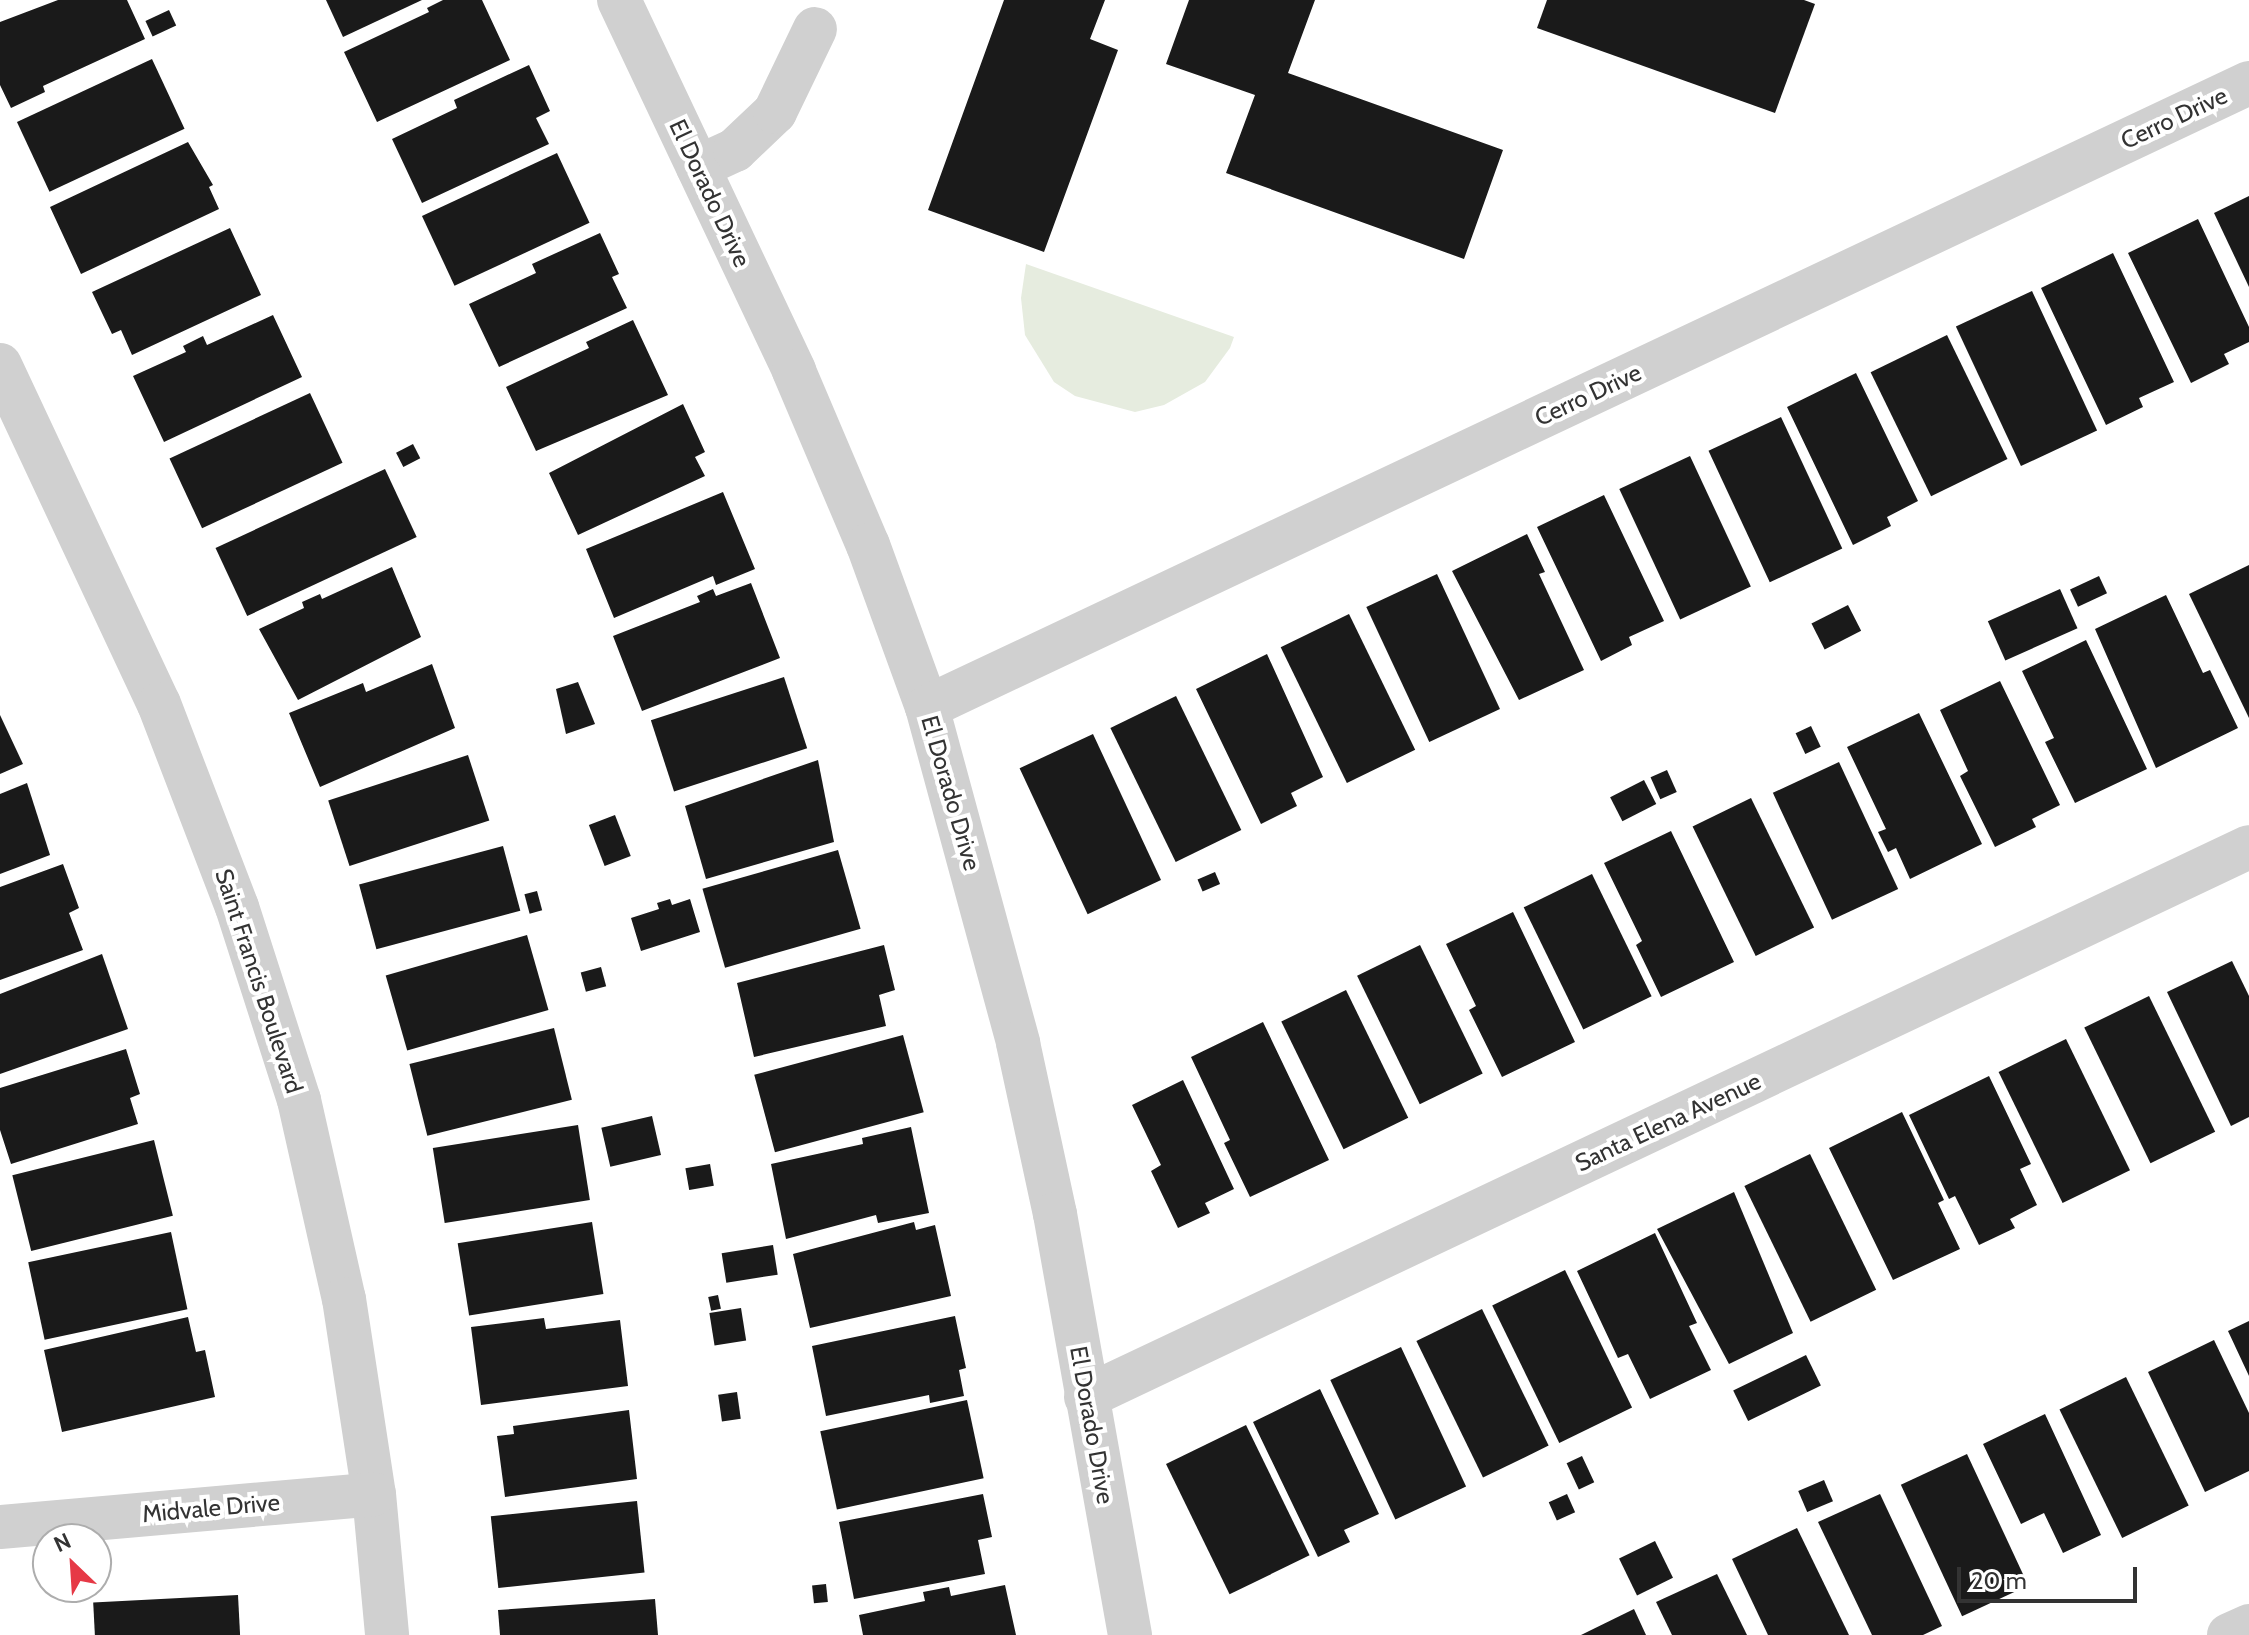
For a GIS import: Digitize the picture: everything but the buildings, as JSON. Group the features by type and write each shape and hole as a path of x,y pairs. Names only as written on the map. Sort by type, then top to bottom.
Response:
{"street":[{"name":"El Dorado Drive","path":"619,0 698,167 868,545 927,707 1018,1043 1055,1214 1130,1635"},
{"path":"698,167 735,150 775,112 815,29"},
{"name":"Cerro Drive","path":"927,707 2249,83"},
{"name":"Saint Francis Boulevard","path":"0,365 159,704 237,907 299,1100 344,1299 374,1494 387,1635"},
{"name":"Santa Elena Avenue","path":"1086,1397 2249,847"},
{"name":"Midvale Drive","path":"0,1527 374,1494"},
{"path":"2229,1635 2249,1626"}],"shaded area":[{"path":"1026,264 1234,337 1230,348 1205,382 1164,405 1135,412 1075,396 1054,382 1025,335 1021,298"}]}
